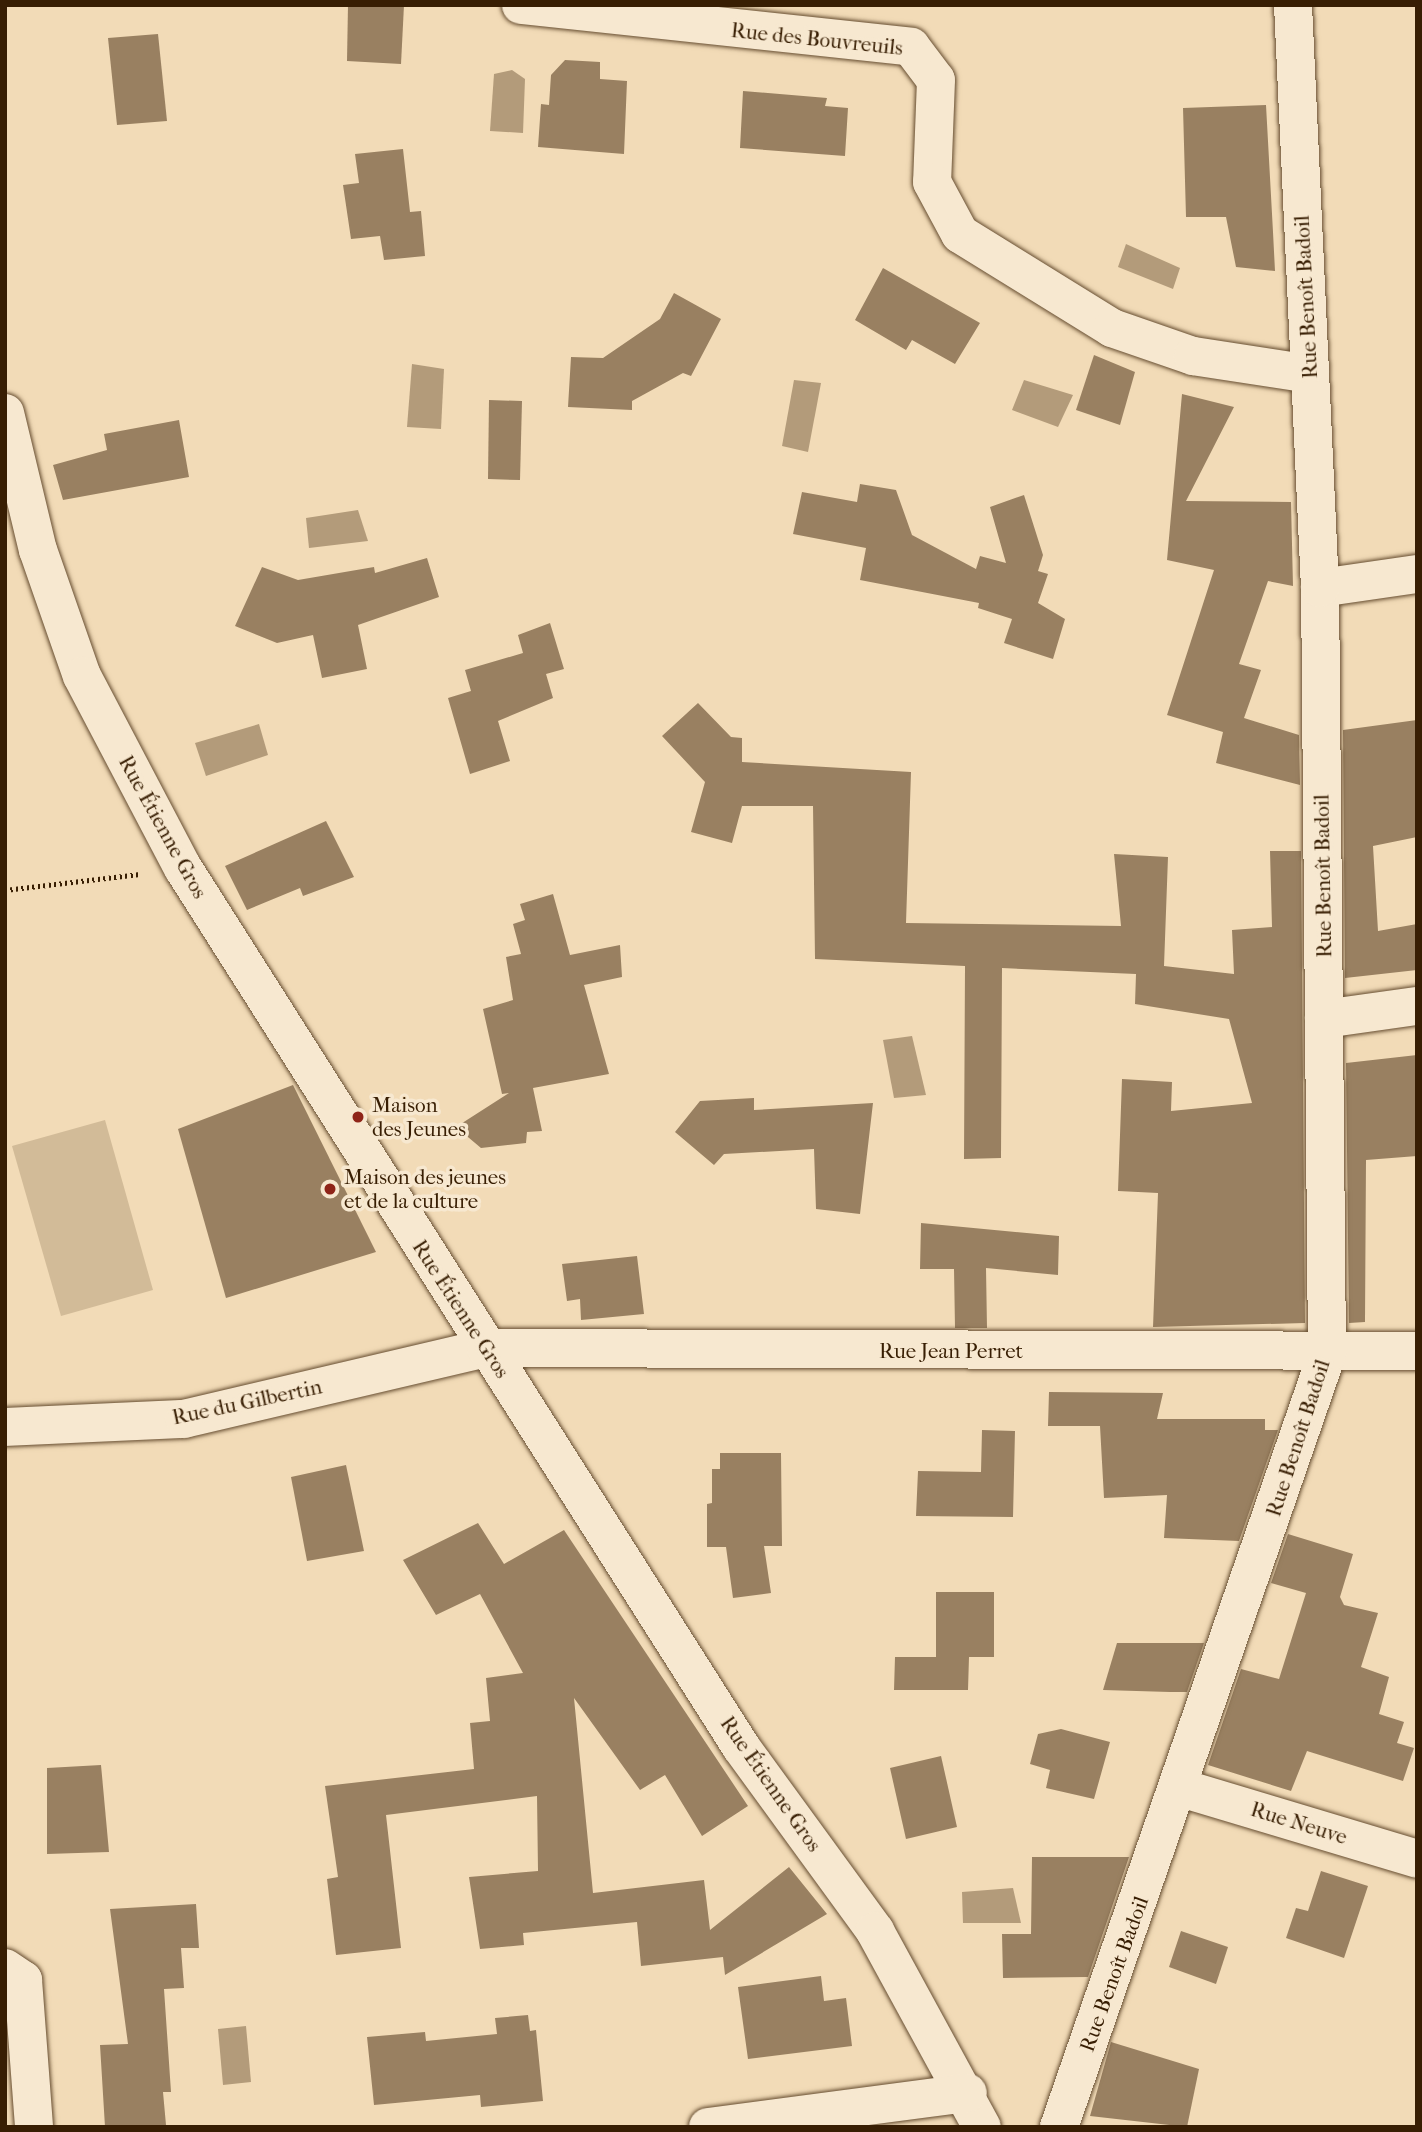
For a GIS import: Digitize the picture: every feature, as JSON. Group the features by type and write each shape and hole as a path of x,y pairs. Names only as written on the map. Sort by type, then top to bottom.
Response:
{"street":[{"name":"Rue des Bouvreuils","path":"521,5 911,47 936,80 932,183 960,234 1112,328 1193,356 1310,374"},
{"name":"Rue Benoît Badoil","path":"1059,2127 1181,1787 1327,1354 1320,588 1293,5"},
{"name":"Rue Étienne Gros","path":"5,413 38,550 82,676 183,869 486,1348 655,1602 741,1747 875,1931 975,2110"},
{"path":"1320,588 1417,574"},
{"path":"1324,1019 1417,1006"},
{"name":"Rue Jean Perret","path":"486,1348 1327,1354 1417,1351"},
{"name":"Rue du Gilbertin","path":"5,1427 184,1419 486,1348"},
{"name":"Rue Neuve","path":"1181,1787 1417,1859"},
{"path":"5,1968 23,1980 34,2127"},
{"path":"708,2127 975,2110"}],"path":[{"path":"5,890 183,869"}],"shaded area":[{"path":"512,70 525,79 523,133 490,131 494,74"},
{"path":"1126,244 1180,268 1173,289 1118,267"},
{"path":"412,364 444,369 441,429 407,427"},
{"path":"794,380 821,383 808,452 782,446"},
{"path":"1024,380 1073,395 1058,427 1012,410"},
{"path":"358,510 368,541 309,548 306,518"},
{"path":"259,724 268,755 206,776 195,743"},
{"path":"912,1036 926,1095 894,1098 883,1040"},
{"path":"105,1120 153,1290 61,1316 12,1146"},
{"path":"1013,1888 1021,1923 963,1923 962,1892"},
{"path":"246,2026 251,2082 223,2085 218,2029"}],"building":[{"path":"348,5 404,5 401,64 347,61"},
{"path":"158,34 167,121 117,125 108,38"},
{"path":"565,60 600,62 600,79 627,81 624,154 538,147 541,104 549,105 551,75"},
{"path":"743,91 827,98 825,106 848,108 845,156 740,148"},
{"path":"1266,105 1275,271 1236,267 1226,217 1186,217 1183,108"},
{"path":"403,149 410,212 421,211 425,256 384,260 380,236 351,239 343,185 359,183 355,154"},
{"path":"883,268 980,323 955,364 912,340 906,350 855,320"},
{"path":"674,293 721,319 691,376 683,373 632,401 632,410 568,407 571,357 603,358 660,319"},
{"path":"1094,355 1135,372 1120,425 1076,410"},
{"path":"1182,394 1234,407 1186,501 1291,502 1293,586 1268,581 1239,664 1261,670 1244,718 1299,735 1300,785 1216,763 1223,732 1167,715 1214,570 1167,560"},
{"path":"489,400 522,401 520,480 488,479"},
{"path":"179,420 189,477 63,500 53,465 107,450 104,434"},
{"path":"860,484 896,490 912,535 976,569 980,556 1006,563 990,507 1024,495 1043,555 1038,571 1048,574 1038,603 1065,619 1053,659 1004,643 1012,619 978,608 979,603 860,580 866,548 793,534 802,492 857,502"},
{"path":"427,558 439,597 358,625 367,669 322,678 313,635 277,643 235,626 262,567 298,580 374,567 375,573"},
{"path":"550,623 564,669 546,674 553,698 498,721 510,761 470,774 448,698 471,691 465,670 523,653 518,635"},
{"path":"698,703 731,737 742,738 742,762 911,772 906,923 1121,926 1114,854 1168,857 1164,966 1234,974 1232,930 1272,927 1270,851 1301,851 1305,1323 1153,1327 1158,1193 1118,1191 1122,1079 1172,1082 1171,1111 1252,1103 1229,1019 1135,1004 1136,974 1002,968 1001,1158 964,1159 965,966 815,959 813,806 742,806 732,843 691,832 705,782 662,736"},
{"path":"1417,720 1417,837 1373,846 1378,931 1417,924 1417,970 1345,978 1343,730"},
{"path":"326,821 354,877 303,896 300,888 247,910 225,866"},
{"path":"553,894 570,955 620,945 622,977 584,985 609,1074 533,1088 542,1131 527,1132 526,1143 481,1148 456,1127 509,1093 502,1094 483,1009 513,1000 506,957 521,954 513,924 525,920 520,904"},
{"path":"1417,1055 1417,1156 1366,1160 1365,1322 1349,1323 1346,1063"},
{"name":"Maison des jeunes et de la culture","path":"293,1085 376,1252 226,1298 178,1129"},
{"path":"754,1098 754,1110 873,1103 860,1214 816,1209 814,1149 724,1154 714,1165 675,1132 700,1101"},
{"path":"921,1223 1059,1236 1058,1275 986,1268 987,1328 955,1328 954,1269 920,1269"},
{"path":"637,1256 644,1314 581,1320 580,1299 567,1301 562,1264"},
{"path":"1049,1392 1163,1393 1157,1419 1265,1419 1265,1430 1278,1430 1239,1541 1164,1538 1167,1495 1104,1498 1100,1426 1048,1426"},
{"path":"982,1430 1015,1431 1013,1517 916,1516 918,1471 981,1472"},
{"path":"720,1453 781,1453 782,1546 764,1546 771,1593 733,1598 726,1547 707,1547 707,1504 712,1503 712,1469 720,1469"},
{"path":"346,1465 364,1551 307,1561 291,1477"},
{"path":"478,1523 504,1564 564,1530 748,1806 702,1836 665,1775 640,1790 574,1698 593,1893 704,1880 710,1930 789,1867 827,1914 725,1975 723,1957 641,1966 637,1922 523,1933 524,1945 480,1949 469,1877 538,1871 537,1796 386,1815 401,1948 336,1955 327,1879 338,1877 325,1786 474,1769 470,1723 490,1721 486,1678 523,1673 480,1594 436,1615 403,1560"},
{"path":"1288,1534 1353,1554 1340,1597 1344,1605 1378,1613 1361,1667 1389,1677 1379,1714 1404,1722 1397,1743 1414,1748 1403,1781 1307,1751 1291,1791 1208,1765 1241,1669 1279,1679 1306,1593 1271,1583"},
{"path":"936,1592 994,1592 994,1657 969,1657 968,1690 894,1690 895,1657 936,1657"},
{"path":"1117,1643 1204,1643 1187,1692 1103,1690"},
{"path":"1061,1729 1110,1742 1094,1799 1046,1788 1050,1770 1030,1764 1038,1734"},
{"path":"941,1756 957,1827 906,1839 890,1768"},
{"path":"101,1765 109,1852 47,1854 47,1768"},
{"path":"1032,1857 1129,1857 1088,1977 1003,1978 1002,1934 1031,1934"},
{"path":"1321,1871 1368,1886 1344,1958 1286,1938 1296,1908 1308,1911"},
{"path":"196,1904 199,1948 181,1948 184,1988 164,1989 171,2092 163,2092 166,2125 105,2127 100,2045 128,2044 110,1909"},
{"path":"1181,1931 1228,1947 1216,1984 1169,1967"},
{"path":"821,1976 824,2001 846,1998 852,2046 748,2059 738,1987"},
{"path":"528,2015 530,2031 536,2030 543,2101 481,2107 480,2095 374,2105 367,2037 425,2032 426,2041 497,2034 495,2018"},
{"path":"1111,2042 1199,2069 1187,2127 1090,2116"}],"place":[{"name":"Maison des Jeunes","path":"358,1117"},
{"name":"Maison des jeunes et de la culture","path":"330,1189"}]}
